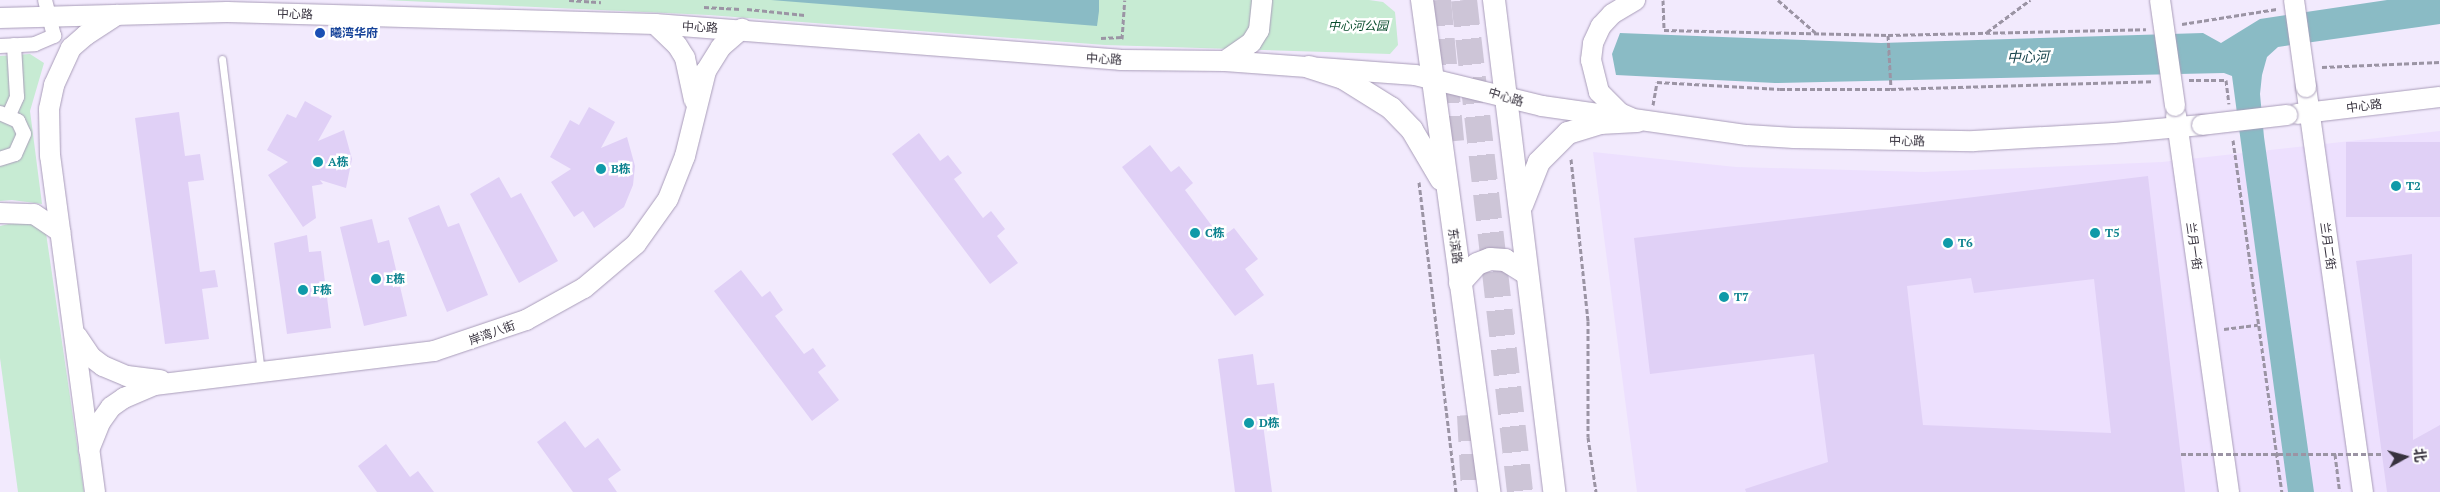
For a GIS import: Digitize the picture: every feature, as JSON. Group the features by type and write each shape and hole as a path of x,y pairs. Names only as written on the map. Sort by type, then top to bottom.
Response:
{"main road":[{"path":"22,0 44,11"},
{"path":"1225,61 1251,43 1259,30 1262,0"},
{"name":"东滨路","path":"1422,0 1488,492"},
{"path":"1494,0 1554,492"},
{"path":"1635,0 1612,14 1601,26 1594,43 1591,60 1600,92 1620,113 1637,121"},
{"name":"兰月一街","path":"2160,0 2229,492"},
{"name":"兰月二街","path":"2287,4 2306,88 2363,492"},
{"name":"中心路","path":"0,18 44,11 119,14 227,12 655,24 742,29 1120,60 1225,61 1433,78 1542,106 1637,121 1772,137 1932,141 2178,128 2440,97"},
{"path":"95,492 49,133 54,84 71,48 86,34 119,14"},
{"path":"655,24 672,39 684,58 696,107"},
{"name":"岸湾八街","path":"173,381 434,351 472,341 526,320 584,288 636,244 668,199 685,156 696,107 713,58 742,29"},
{"path":"1309,67 1344,78 1390,108 1412,130 1432,160 1449,198"},
{"path":"1520,213 1527,185 1539,162 1568,133 1600,123 1637,121"},
{"path":"0,213 34,214 61,232"},
{"path":"1460,282 1477,264 1490,259 1505,260 1527,274"},
{"path":"73,328 82,347 103,366 127,376 173,381"},
{"path":"89,450 101,421 111,407 138,391 173,381"}],"street":[{"path":"0,159 15,154 23,142 22,127 4,114 17,97 7,45 35,44 54,36 44,11"}],"lane":[{"path":"222,59 262,372"}],"path":[{"path":"1120,60 1125,0"},
{"path":"1663,0 1664,30 1888,35 2149,29"},
{"path":"1778,0 1818,34"},
{"path":"1987,33 2030,0"},
{"path":"2178,24 2287,4"},
{"path":"1888,35 1891,89"},
{"path":"1103,38 1122,37"},
{"path":"2319,67 2440,62"},
{"path":"1657,82 1780,88 1891,89 2161,80"},
{"path":"2180,80 2226,80 2230,114"},
{"path":"2232,131 2282,492"},
{"path":"1568,133 1588,321 1588,436 1596,492"},
{"path":"1418,179 1456,492"},
{"path":"2206,331 2258,325"},
{"path":"2180,454 2382,454"},
{"path":"2335,454 2340,492"}],"shaded area":[{"path":"2440,131 2440,492 1637,492 1593,152 1736,167 1924,172 2162,162"}],"green space":[{"name":"中心河公园","path":"385,0 1369,0 1383,2 1395,12 1398,45 1390,54 1105,45 709,15"},
{"path":"30,54 44,63 30,111 42,204 12,200 0,201 0,56"},
{"path":"17,222 30,222 46,233 84,492 18,492 0,358 0,226"}],"water":[{"path":"771,0 1099,0 1099,11 1097,26"},
{"name":"中心河","path":"2387,0 2440,0 2440,24 2278,47 2267,57 2262,75 2260,94 2264,137 2314,492 2288,492 2232,76 2224,73 1775,83 1616,75 1612,54 1620,33 1881,43 2203,33 2221,43 2260,19"}],"building":[{"name":"A栋","path":"305,101 332,116 318,141 344,130 352,159 346,188 320,180 323,184 312,186 316,218 303,227 268,175 288,162 267,150 287,114 296,118"},
{"name":"B栋","path":"589,107 615,122 601,148 627,137 635,166 633,185 624,207 594,228 583,211 574,217 551,182 571,169 550,157 570,120 579,125"},
{"path":"179,112 185,156 200,154 204,180 188,182 200,272 215,270 218,287 202,289 209,339 165,344 135,118"},
{"path":"919,133 940,161 948,155 962,173 954,179 983,218 991,211 1005,229 997,236 1018,263 990,284 892,154"},
{"name":"T2","path":"2346,142 2440,142 2440,217 2346,217"},
{"name":"C栋","path":"1150,145 1171,172 1179,166 1193,183 1185,190 1221,238 1234,228 1258,259 1245,269 1264,295 1235,316 1122,167"},
{"path":"2148,176 2185,492 1746,492 1745,489 1828,462 1814,354 1650,374 1634,238","holes":["1971,278 1974,293 2094,279 2111,433 1923,425 1907,286"]},
{"path":"499,177 511,198 521,193 558,261 519,283 470,194"},
{"path":"439,205 448,227 459,223 488,295 447,312 408,218"},
{"name":"E栋","path":"372,219 378,243 389,240 407,316 364,326 340,227"},
{"name":"F栋","path":"307,235 309,252 321,251 331,328 287,334 274,243"},
{"path":"2412,254 2413,440 2440,425 2440,492 2387,492 2356,261"},
{"path":"741,270 762,297 770,291 783,310 775,316 804,354 813,348 826,366 818,372 839,400 812,421 714,291"},
{"name":"D栋","path":"1253,354 1257,385 1274,383 1279,422 1263,424 1272,492 1235,492 1218,359"},
{"path":"565,421 585,448 598,438 621,470 608,479 617,492 573,492 537,442"},
{"path":"386,444 410,477 418,471 434,492 377,492 358,466"}],"tunnel":[{"path":"1438,0 1451,141"},
{"path":"1464,0 1520,492"},
{"path":"1470,415 1474,492"}],"place":[{"name":"曦湾华府","path":"320,33"},
{"name":"A栋","path":"318,162"},
{"name":"B栋","path":"601,169"},
{"name":"T2","path":"2396,186"},
{"name":"C栋","path":"1195,233"},
{"name":"T5","path":"2095,233"},
{"name":"T6","path":"1948,243"},
{"name":"E栋","path":"376,279"},
{"name":"F栋","path":"303,290"},
{"name":"T7","path":"1724,297"},
{"name":"D栋","path":"1249,423"}]}
